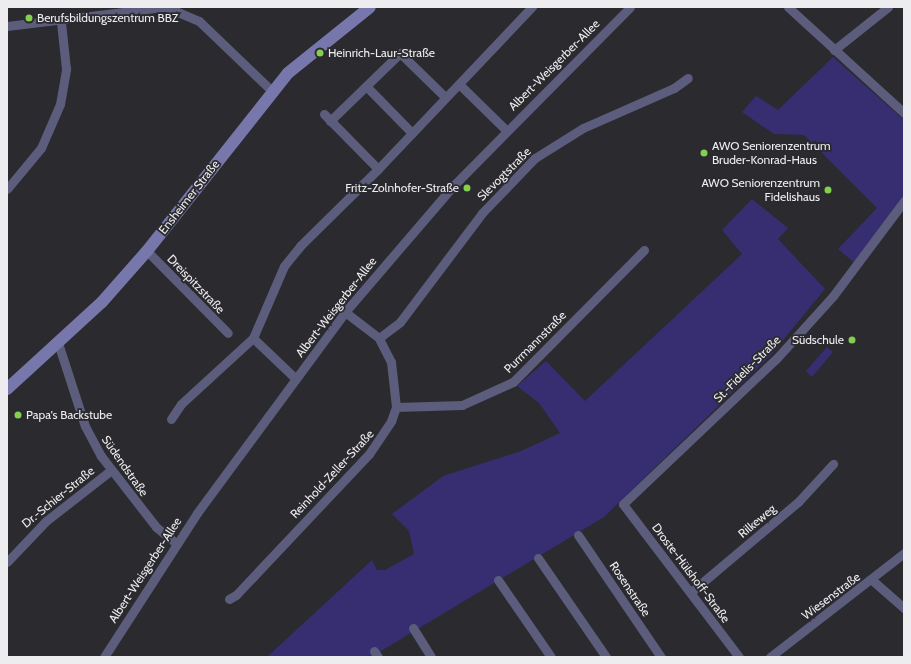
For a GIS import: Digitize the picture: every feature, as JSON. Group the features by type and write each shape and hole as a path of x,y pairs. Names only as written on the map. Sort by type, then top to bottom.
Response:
{"main road":[{"name":"Ensheimer Straße","path":"7,389 102,302 147,251 272,91 300,62 370,7"}],"street":[{"path":"7,26 61,22 164,7 181,9 208,29 272,91"},
{"path":"171,419 181,404 253,338 284,266 324,221 378,169 532,7"},
{"name":"Albert-Weisgerber-Allee","path":"104,657 177,544 345,312 425,216 506,130 630,7"},
{"path":"788,7 904,113"},
{"path":"834,50 888,7"},
{"path":"7,189 37,154 60,104 66,70 61,22"},
{"path":"378,169 327,117 366,86 400,53 445,97"},
{"name":"Slevogtstraße","path":"379,338 400,322 486,208 535,158 583,128 674,88 688,78"},
{"path":"459,84 506,130"},
{"path":"366,86 412,133"},
{"name":"St.-Fidelis-Straße","path":"623,504 776,359 833,296 904,201"},
{"name":"Purrmannstraße","path":"396,407 462,404 513,382 644,250"},
{"name":"Dreispitzstraße","path":"147,251 228,333"},
{"name":"Reinhold-Zeller-Straße","path":"229,599 236,595 369,454 386,432 396,407 394,374 379,338 345,312"},
{"path":"253,338 296,379"},
{"name":"Südendstraße","path":"58,343 85,426 110,470 156,527 177,544"},
{"name":"Rilkeweg","path":"691,592 798,502 833,464"},
{"name":"Dr.-Schier-Straße","path":"7,562 46,521 110,470"},
{"name":"Droste-Hülshoff-Straße","path":"623,504 739,657"},
{"name":"Rosenstraße","path":"578,535 661,657"},
{"name":"Wiesenstraße","path":"770,657 872,580 904,553"},
{"path":"538,558 606,657"},
{"path":"498,580 552,657"},
{"path":"872,580 904,608"},
{"path":"413,628 431,657"}],"shaded area":[{"path":"833,57 904,120 904,196 856,264 838,249 877,208 804,135 774,134 742,112 756,96 778,110"},
{"path":"752,199 788,228 778,239 825,289 771,355 604,517 371,657 267,657 372,560 377,570 385,570 414,554 409,531 392,514 443,476 521,451 560,433 539,403 517,386 546,361 585,401 742,254 722,230"},
{"path":"827,347 833,352 812,377 806,371"}],"place":[{"name":"Berufsbildungszentrum BBZ","path":"29,18"},
{"name":"Heinrich-Laur-Straße","path":"320,53"},
{"name":"AWO Seniorenzentrum Bruder-Konrad-Haus","path":"704,153"},
{"name":"Fritz-Zolnhofer-Straße","path":"467,188"},
{"name":"AWO Seniorenzentrum Fidelishaus","path":"828,190"},
{"name":"Südschule","path":"852,340"},
{"name":"Papa's Backstube","path":"18,415"}]}
